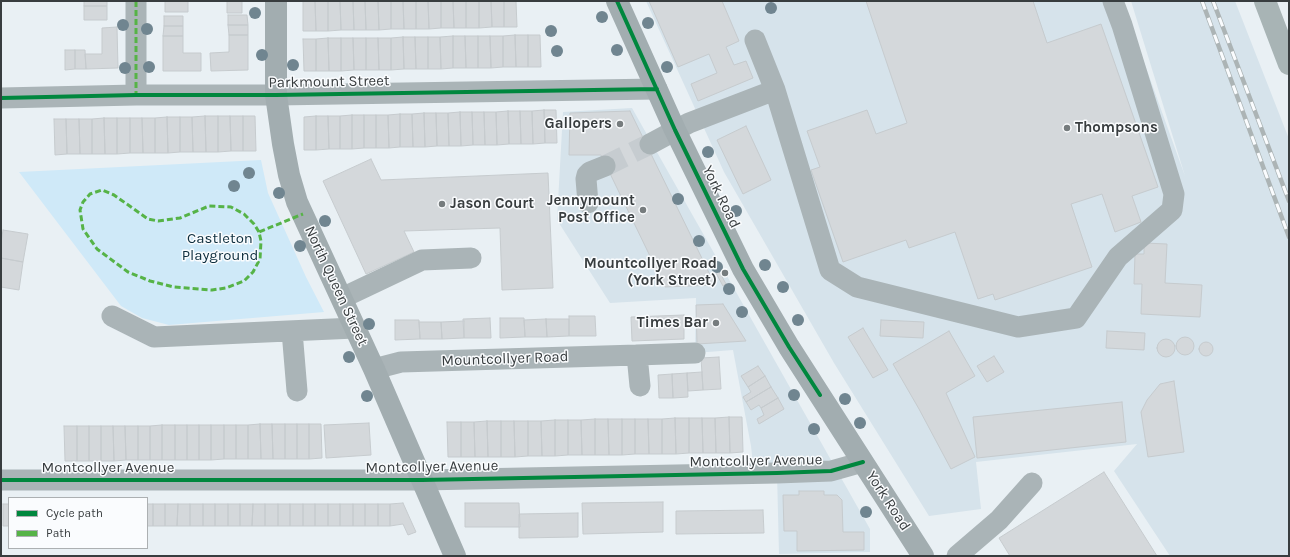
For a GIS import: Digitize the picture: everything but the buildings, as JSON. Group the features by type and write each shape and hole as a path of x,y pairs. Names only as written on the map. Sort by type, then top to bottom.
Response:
{"highway":[{"path":"1265,1 1289,64"}],"main road":[{"name":"North Queen Street","path":"276,1 276,95 289,175 297,202 374,368 455,556"},
{"name":"York Road","path":"617,1 675,130 743,269 789,347 923,556"}],"street":[{"path":"136,1 136,95"},
{"path":"755,40 775,90 830,270 857,287 1018,327 1076,318 1118,257 1172,210 1174,194 1122,25 1113,1"},
{"name":"Parkmount Street","path":"1,98 657,89"},
{"path":"650,144 689,123 775,90"},
{"path":"588,203 586,179 590,172 605,166"},
{"path":"342,298 422,260 471,258"},
{"path":"112,316 154,337 356,328"},
{"path":"292,331 297,391"},
{"name":"Mountcollyer Road","path":"374,368 401,362 637,356 695,353"},
{"path":"637,356 640,386"},
{"name":"Montcollyer Avenue","path":"1,480 422,480 807,472 831,471 863,462"},
{"path":"957,556 999,520 1032,483"}],"shaded area":[{"path":"646,1 1122,1 1185,176 1131,1 1235,1 1289,139 1289,556 1170,556 1114,471 1137,444 976,462 981,509 929,516 834,363 724,172"},
{"path":"632,108 870,529 870,552 779,554 777,473 754,473 751,446 733,350 695,353 696,298 610,303 557,220 563,112"}],"green space":[{"name":"Castleton Playground","path":"261,160 268,193 306,277 324,312 169,325 142,318 121,306 19,172"}],"tunnel":[{"path":"605,166 650,144"}],"railway":[{"path":"1202,1 1289,237"},
{"path":"1213,1 1289,201"}],"marked path":[{"path":"136,1 136,95"},
{"path":"259,232 254,224 244,214 231,207 209,206 180,218 158,221 148,219 114,195 102,190 90,194 83,202 80,210 83,229 97,249 128,272 150,281 174,287 212,290 226,288 244,281 253,272 260,259 261,241 259,232 303,214"}],"cycle path":[{"path":"617,1 675,130 743,269 789,347 820,395"},
{"path":"1,98 657,89"},
{"path":"1,480 422,480 777,473 831,471 863,462"}],"place":[{"name":"Gallopers","path":"620,124"},
{"name":"Thompsons","path":"1067,128"},
{"name":"Jason Court","path":"442,204"},
{"name":"Jennymount Post Office","path":"643,210"},
{"name":"Mountcollyer Road (York Street)","path":"725,273"},
{"name":"Times Bar","path":"716,323"}]}
